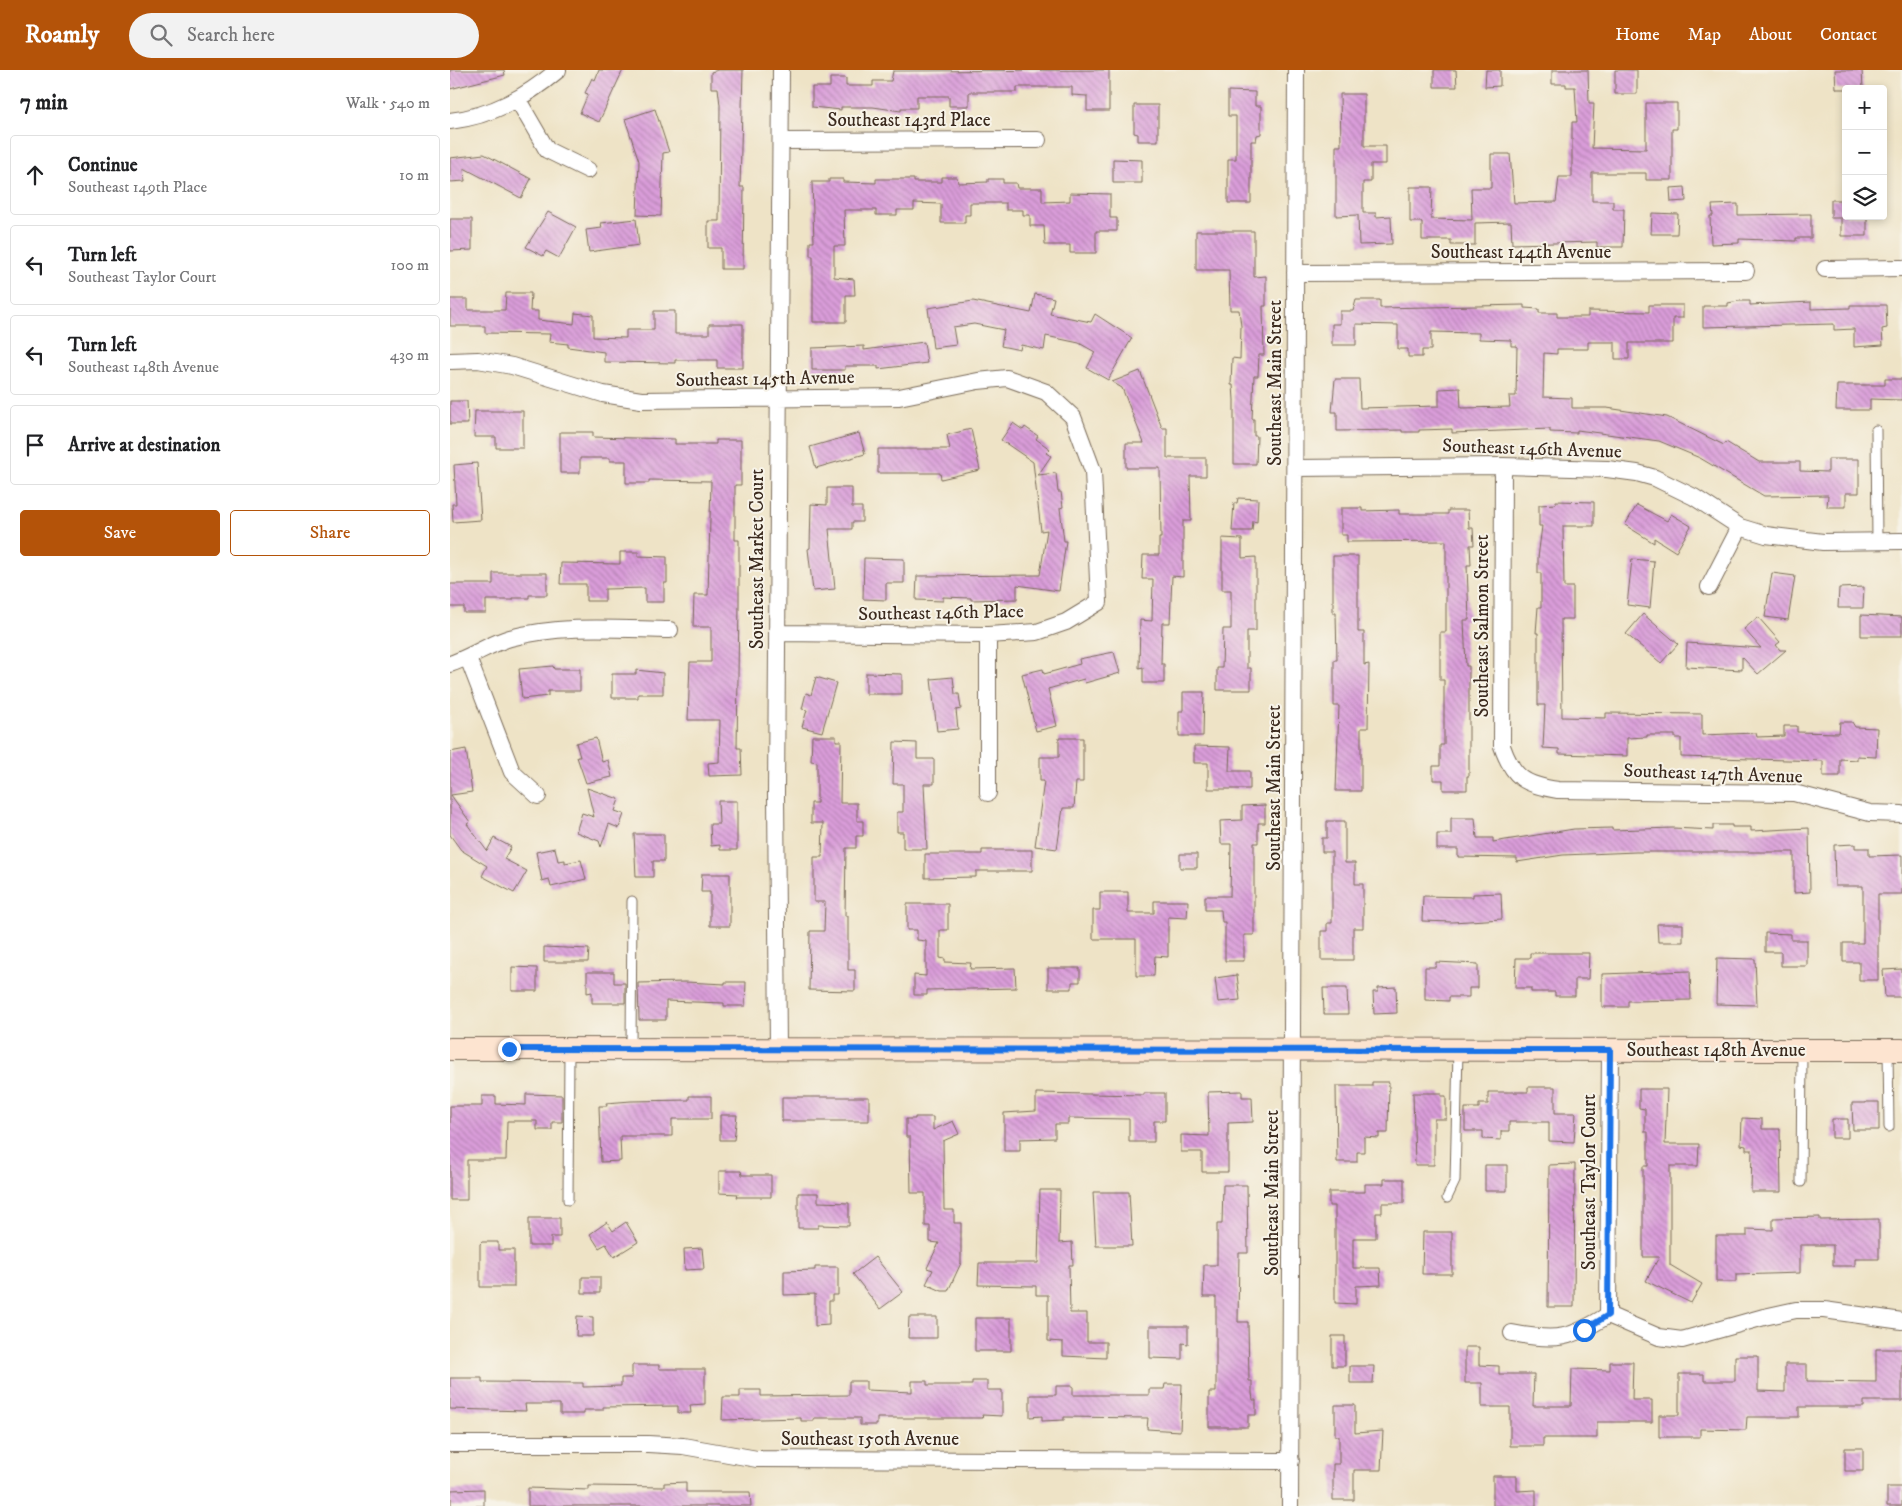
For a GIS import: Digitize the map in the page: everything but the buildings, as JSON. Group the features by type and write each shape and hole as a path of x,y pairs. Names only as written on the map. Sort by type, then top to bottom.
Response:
{"main road":[{"name":"Southeast 148th Avenue","path":"450,1049 1895,1050"}],"street":[{"path":"450,121 495,111 518,100 558,70"},
{"name":"Southeast Market Court","path":"778,1049 777,633 781,70"},
{"name":"Southeast Main Street","path":"1290,1506 1296,70"},
{"path":"518,100 546,150 588,170"},
{"name":"Southeast 143rd Place","path":"781,141 1038,140"},
{"path":"1824,269 1902,268"},
{"name":"Southeast 144th Avenue","path":"1295,272 1746,271"},
{"name":"Southeast 145th Avenue","path":"450,361 478,360 512,366 603,394 641,400 899,398 978,381 1007,378 1046,392 1072,417 1093,471 1099,602"},
{"name":"Southeast 146th Avenue","path":"1295,468 1503,466 1607,469 1637,472 1688,493 1740,527 1766,535 1823,542 1902,541"},
{"name":"Southeast Salmon Street","path":"1503,466 1502,746 1509,766 1523,780"},
{"path":"1709,587 1740,527"},
{"name":"Southeast 146th Place","path":"777,633 988,636 1037,632 1066,622 1099,602"},
{"path":"450,664 468,658 488,646 509,638 542,631 578,629 670,630"},
{"path":"988,636 988,793"},
{"path":"468,658 512,772 538,796"},
{"name":"Southeast 147th Avenue","path":"1523,780 1539,787 1558,790 1794,793 1870,813 1902,814"},
{"name":"Southeast Taylor Court","path":"1608,1315 1610,1050"},
{"path":"1512,1333 1542,1339 1564,1337 1584,1330 1608,1315 1658,1337 1682,1340 1739,1323 1796,1310 1824,1310 1902,1321"},
{"name":"Southeast 150th Avenue","path":"450,1444 648,1444 683,1446 758,1459 1290,1461"}],"lane":[{"path":"1876,430 1877,541"},
{"path":"631,1050 632,902"},
{"path":"1447,1198 1455,1181 1458,1049"},
{"path":"568,1200 570,1050"},
{"path":"1801,1182 1802,1050"},
{"path":"1889,1127 1895,1050"}],"route":[{"path":"509,1049 1610,1050 1608,1315 1584,1330"}]}
